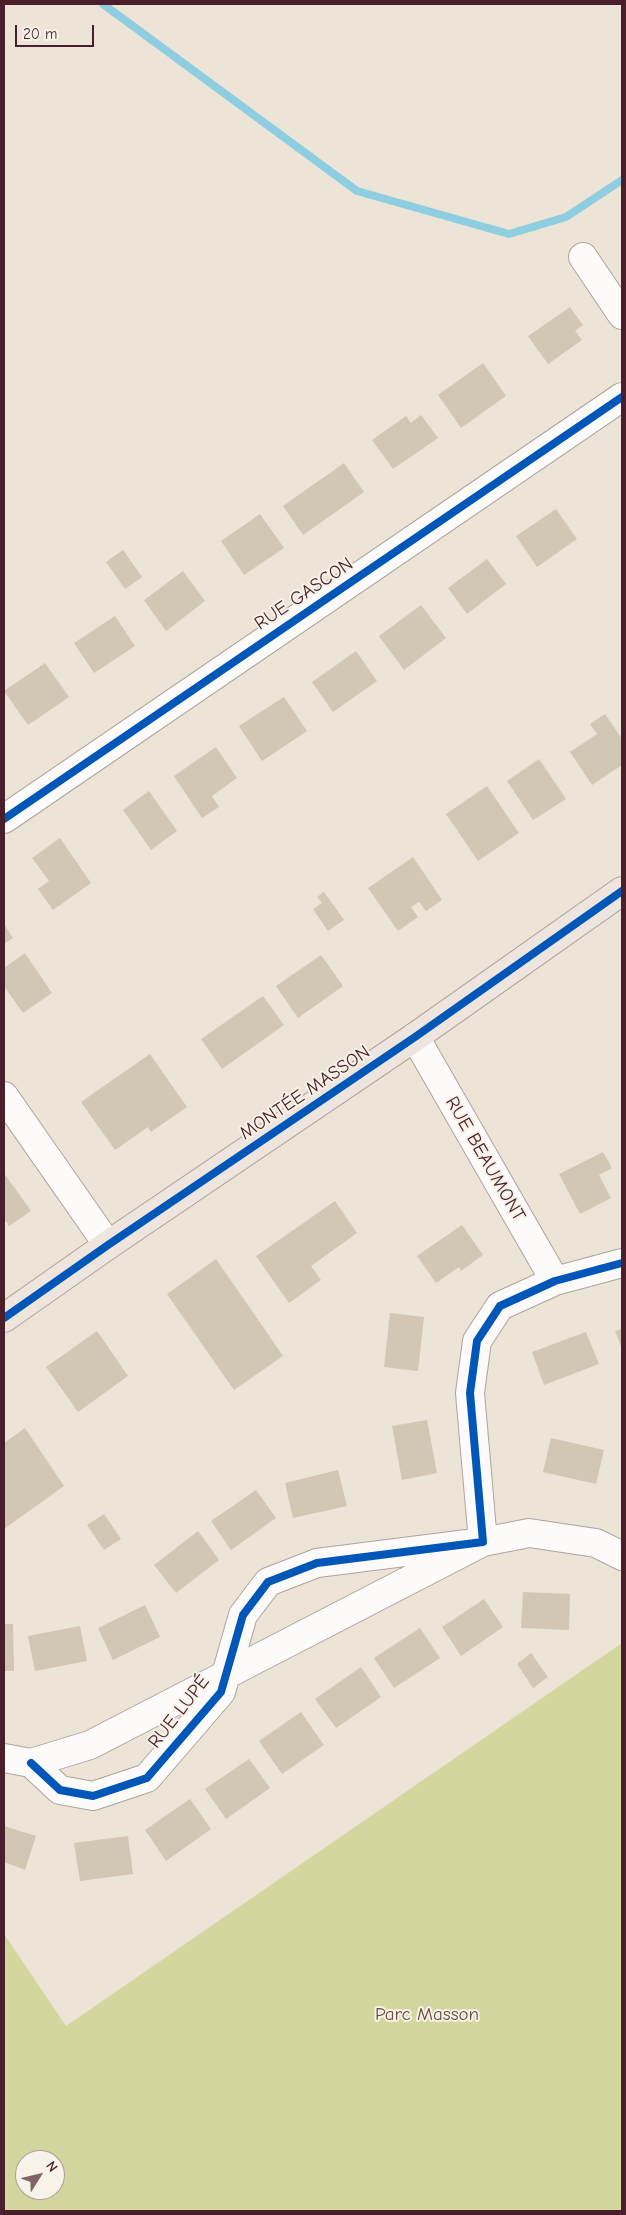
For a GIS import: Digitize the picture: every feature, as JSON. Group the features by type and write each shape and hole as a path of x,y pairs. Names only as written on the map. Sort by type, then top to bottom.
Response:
{"main road":[{"name":"MONTÉE MASSON","path":"4,1318 108,1245 415,1038 622,891"}],"street":[{"path":"583,257 622,315"},
{"name":"RUE GASCON","path":"4,819 622,396"},
{"name":"RUE BEAUMONT","path":"415,1038 555,1281"},
{"path":"4,1096 108,1245"},
{"path":"483,1542 470,1393 476,1341 500,1306 555,1281 622,1263"},
{"name":"RUE LUPÉ","path":"31,1763 60,1790 93,1796 147,1778 221,1692 243,1615 268,1582 317,1563 483,1542 529,1532 596,1543 622,1556"},
{"name":"RUE LUPÉ","path":"4,1758 31,1763 90,1745 483,1542"}],"green space":[{"name":"Parc Masson","path":"622,1643 622,2211 4,2211 4,1934 66,2026"}],"building":[{"path":"570,307 583,325 575,331 582,340 548,364 528,336"},
{"path":"483,363 506,396 461,428 438,395"},
{"path":"421,415 438,438 393,469 372,440 406,416 411,423"},
{"path":"344,463 364,492 303,535 283,506"},
{"path":"556,509 577,539 537,567 516,536"},
{"path":"260,514 284,548 244,575 221,541"},
{"path":"123,550 142,577 125,589 106,562"},
{"path":"487,559 506,584 467,614 448,588"},
{"path":"183,571 205,601 166,631 144,600"},
{"path":"421,605 446,638 404,670 379,636"},
{"path":"115,616 135,646 94,673 74,643"},
{"path":"356,651 377,681 333,712 312,682"},
{"path":"45,663 69,697 28,725 4,691"},
{"path":"284,697 307,731 262,761 239,726"},
{"path":"605,714 622,739 622,765 592,785 570,752 597,734 590,724"},
{"path":"216,747 237,778 212,796 219,807 202,818 174,776"},
{"path":"539,759 566,799 533,820 507,781"},
{"path":"487,786 519,833 478,861 446,814"},
{"path":"149,791 177,831 151,850 123,810"},
{"path":"60,838 91,883 53,910 38,889 49,881 32,858"},
{"path":"413,857 442,900 426,911 419,902 411,907 418,917 398,931 368,888"},
{"path":"324,892 344,920 328,931 313,909 322,903 317,897"},
{"path":"4,924 13,938 4,944"},
{"path":"25,953 52,993 23,1013 4,986 4,968"},
{"path":"321,955 343,986 298,1018 276,986"},
{"path":"263,996 284,1025 222,1069 201,1039"},
{"path":"150,1054 187,1107 151,1132 148,1127 115,1150 81,1102"},
{"path":"603,1152 612,1168 599,1175 611,1198 580,1214 559,1174"},
{"path":"4,1173 31,1211 9,1226 6,1221 4,1223"},
{"path":"335,1201 357,1233 311,1266 321,1280 289,1303 256,1256"},
{"path":"462,1225 483,1255 461,1271 459,1267 436,1283 417,1256"},
{"path":"216,1259 283,1356 234,1390 167,1294"},
{"path":"390,1313 424,1317 418,1371 384,1367"},
{"path":"622,1329 622,1349 615,1331"},
{"path":"97,1331 128,1376 78,1412 46,1367"},
{"path":"586,1332 599,1364 544,1385 532,1352"},
{"path":"427,1420 437,1473 402,1480 392,1426"},
{"path":"25,1428 64,1486 4,1529 4,1443"},
{"path":"551,1438 604,1450 596,1484 543,1472"},
{"path":"338,1470 347,1506 293,1518 285,1483"},
{"path":"256,1490 276,1518 231,1550 211,1521"},
{"path":"104,1514 121,1539 104,1550 87,1525"},
{"path":"198,1531 219,1560 176,1593 154,1565"},
{"path":"523,1592 570,1594 569,1630 521,1628"},
{"path":"484,1599 503,1627 461,1656 442,1627"},
{"path":"145,1605 160,1637 113,1660 98,1628"},
{"path":"4,1624 13,1624 14,1671 4,1671"},
{"path":"80,1626 87,1661 35,1671 28,1636"},
{"path":"420,1628 440,1658 394,1688 374,1658"},
{"path":"531,1653 548,1677 533,1688 517,1664"},
{"path":"361,1667 381,1697 336,1728 315,1699"},
{"path":"301,1712 324,1745 282,1774 259,1741"},
{"path":"249,1759 270,1788 226,1819 205,1789"},
{"path":"190,1799 211,1829 166,1861 145,1830"},
{"path":"4,1826 36,1836 25,1870 4,1862"},
{"path":"128,1836 133,1874 80,1881 74,1843"}],"waterway":[{"path":"103,4 357,191 509,234 566,217 622,180"}],"cycle path":[{"path":"4,819 622,397"},
{"path":"4,1318 108,1245 415,1037 622,891"},
{"path":"31,1763 60,1790 93,1796 147,1778 221,1692 243,1615 268,1582 317,1563 483,1542 470,1393 477,1341 500,1306 555,1281 622,1263"}]}
